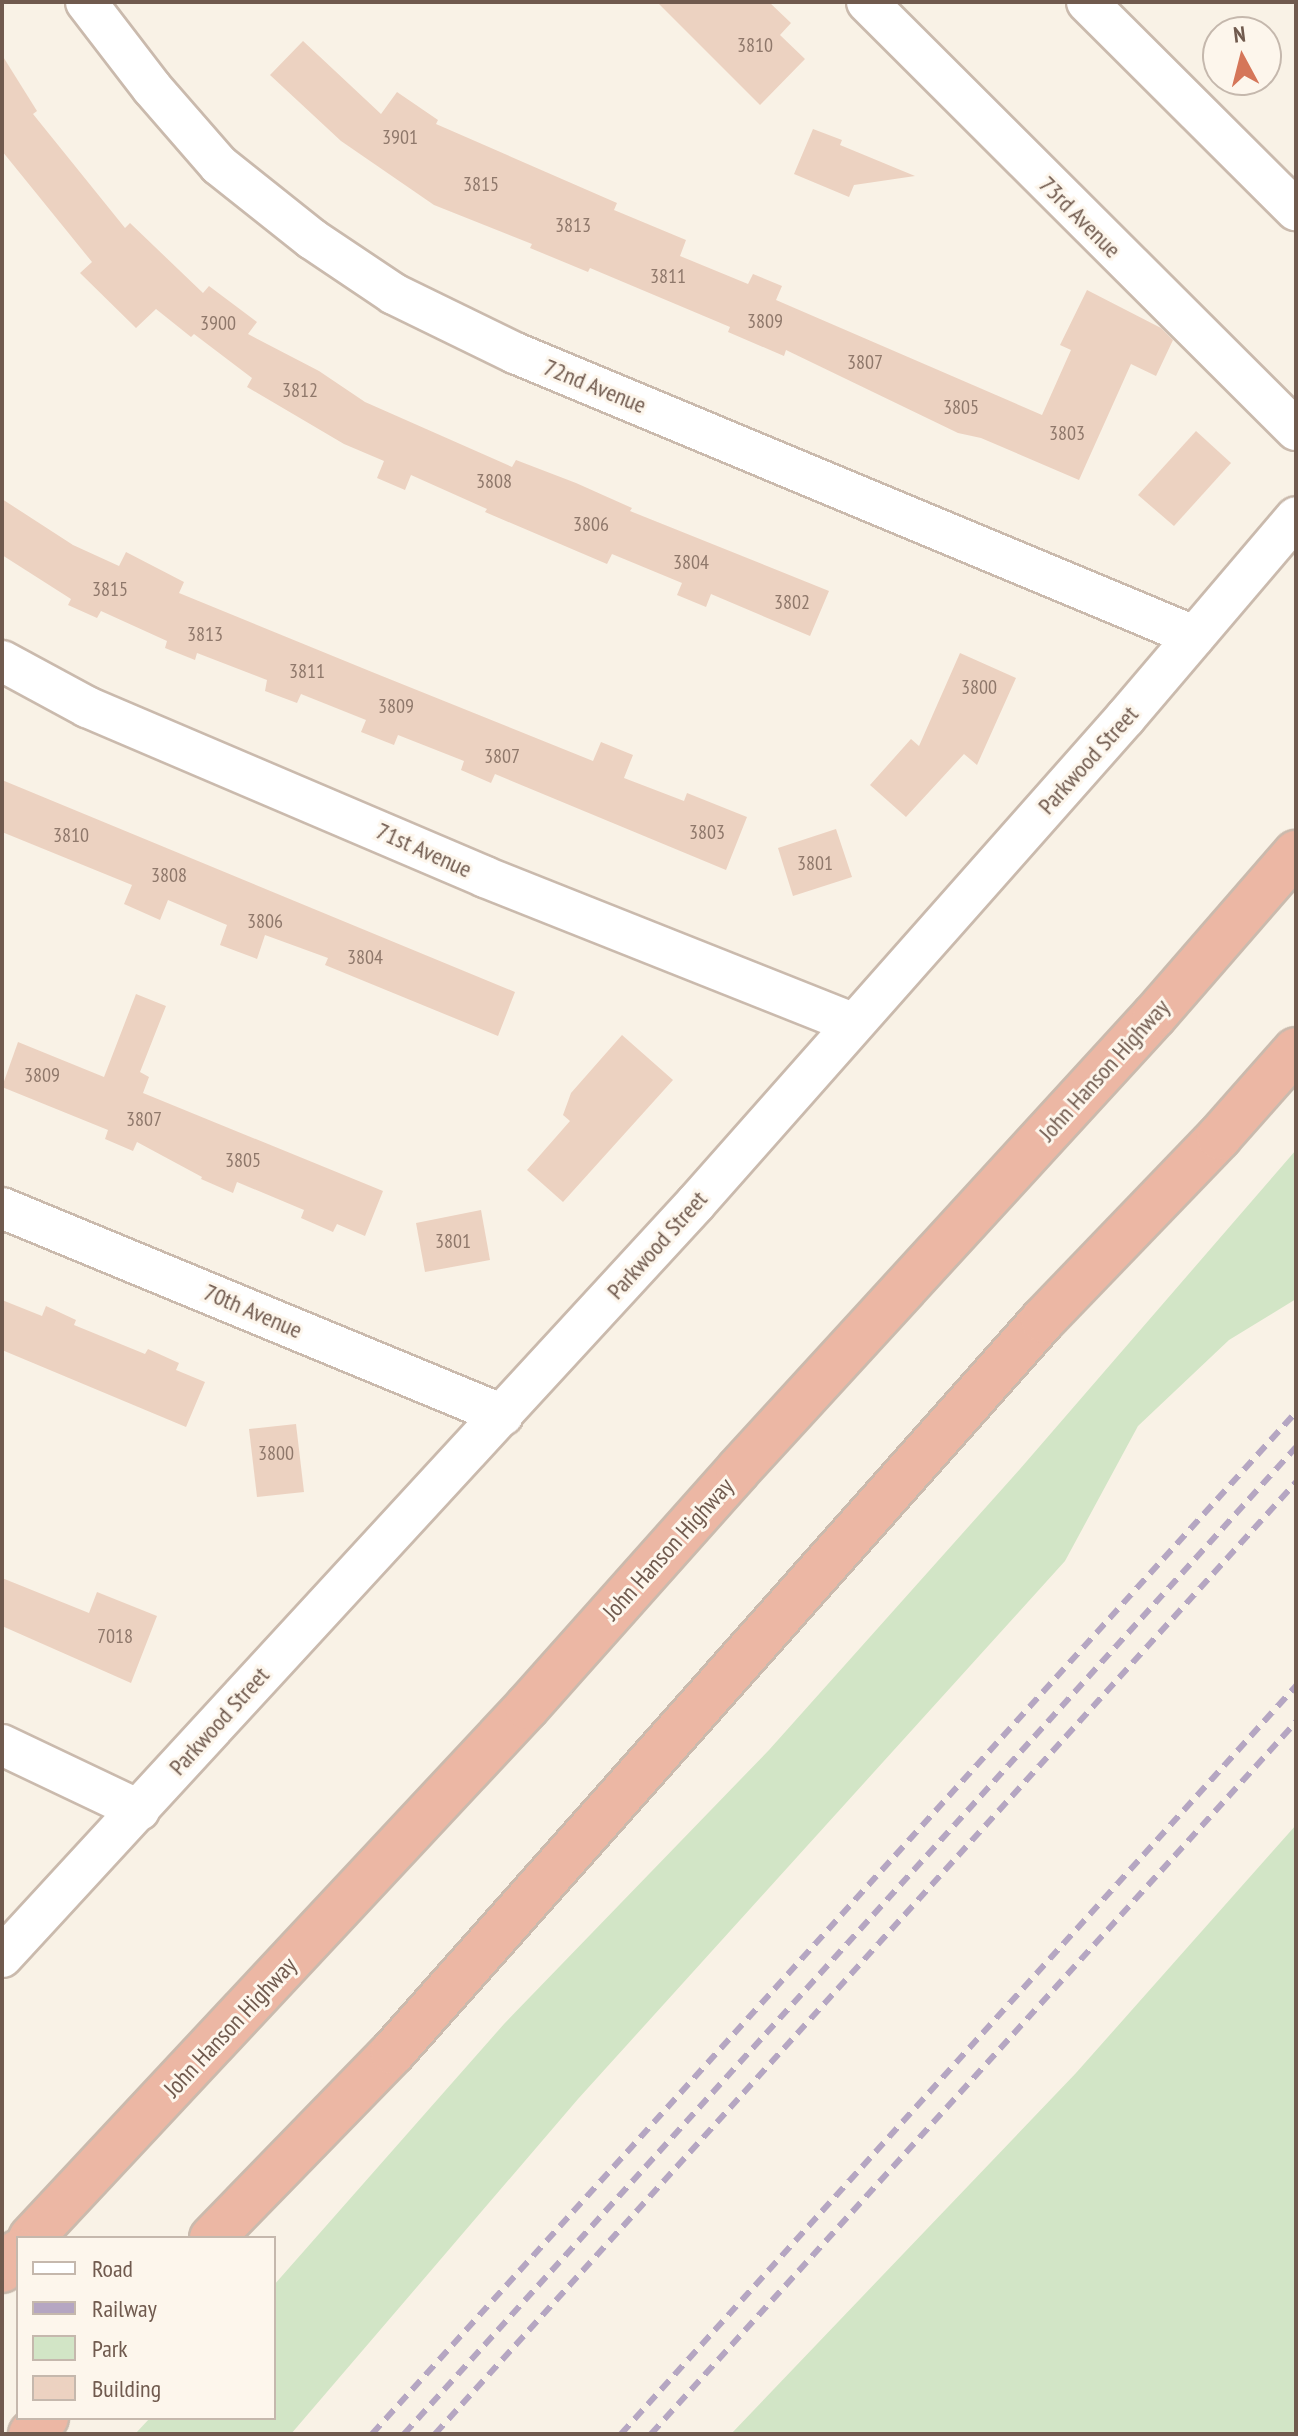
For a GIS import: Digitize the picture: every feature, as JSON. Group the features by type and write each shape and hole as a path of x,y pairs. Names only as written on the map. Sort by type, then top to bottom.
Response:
{"highway":[{"name":"John Hanson Highway","path":"33,2236 527,1707 738,1470 1155,1015 1296,853"},
{"path":"214,2236 393,2052 1043,1320 1219,1137 1296,1050"},
{"path":"2,2270 16,2254"}],"street":[{"name":"72nd Avenue","path":"86,2 152,88 219,165 312,239 394,294 515,353 1194,636"},
{"name":"73rd Avenue","path":"867,2 1296,430"},
{"path":"1087,2 1296,210"},
{"name":"Parkwood Street","path":"2,1957 696,1203 852,1023 1116,729 1296,517"},
{"name":"71st Avenue","path":"2,661 87,707 485,877 852,1023"},
{"name":"70th Avenue","path":"2,1208 503,1415"},
{"path":"2,1745 139,1810"}],"green space":[{"path":"1296,1150 1296,1299 1229,1340 1138,1426 1065,1561 578,2099 291,2434 135,2434 148,2420 276,2420 276,2283 504,2024 769,1750 1020,1469"},
{"path":"1296,1825 1296,2434 731,2434 1076,2073"}],"building":[{"path":"657,2 769,2 791,23 780,35 805,59 760,105"},
{"path":"303,41 381,114 397,92 438,120 436,124 617,203 614,210 686,240 680,256 748,284 753,274 782,286 776,300 1042,415 1071,350 1060,345 1087,290 1161,328 1173,340 1156,376 1131,364 1079,480 981,438 958,433 786,350 784,356 728,332 730,327 590,268 588,272 530,248 532,244 434,205 341,141 270,75"},
{"path":"2,55 37,111 33,114 125,228 130,223 203,293 209,286 257,322 248,334 319,371 365,402 512,467 516,460 576,483 632,508 630,511 829,591 810,636 711,594 706,607 677,595 682,583 612,554 607,564 485,512 487,509 411,475 405,490 377,478 384,461 344,444 247,387 252,378 156,309 136,328 80,273 92,262 2,151"},
{"path":"813,129 842,140 840,145 915,176 854,185 849,197 794,174"},
{"path":"1196,431 1231,463 1174,526 1138,495"},
{"path":"2,499 73,545 119,566 126,552 184,582 179,593 372,672 593,761 601,742 633,755 624,778 684,801 687,793 747,817 726,870 495,774 491,783 461,770 464,761 398,735 394,745 361,732 366,720 301,694 297,703 265,691 267,680 197,653 195,660 165,648 167,641 101,611 97,618 68,605 71,599 2,555"},
{"path":"960,653 1016,678 977,765 964,754 906,817 870,785 911,739 919,746"},
{"path":"2,780 515,992 498,1036 325,965 328,958 265,935 257,959 220,945 227,925 168,900 160,920 124,904 132,885 2,832"},
{"path":"836,829 852,877 793,896 778,848"},
{"path":"136,994 166,1006 140,1072 149,1077 143,1093 383,1191 365,1236 337,1224 333,1232 301,1218 304,1210 237,1182 233,1193 201,1179 137,1142 133,1151 105,1139 108,1130 2,1087 18,1042 104,1077"},
{"path":"622,1035 673,1080 563,1202 527,1170 570,1121 563,1115 571,1093"},
{"path":"481,1210 490,1260 425,1272 416,1223"},
{"path":"2,1300 42,1316 46,1306 76,1320 74,1325 145,1354 148,1349 179,1363 176,1370 205,1382 186,1427 2,1350"},
{"path":"296,1424 304,1492 257,1497 249,1429"},
{"path":"2,1578 89,1613 97,1592 157,1616 131,1683 2,1626"}],"railway":[{"path":"372,2434 1296,1412"},
{"path":"404,2434 1296,1447"},
{"path":"435,2434 1296,1482"},
{"path":"621,2434 1296,1686"},
{"path":"651,2434 1296,1722"}]}
